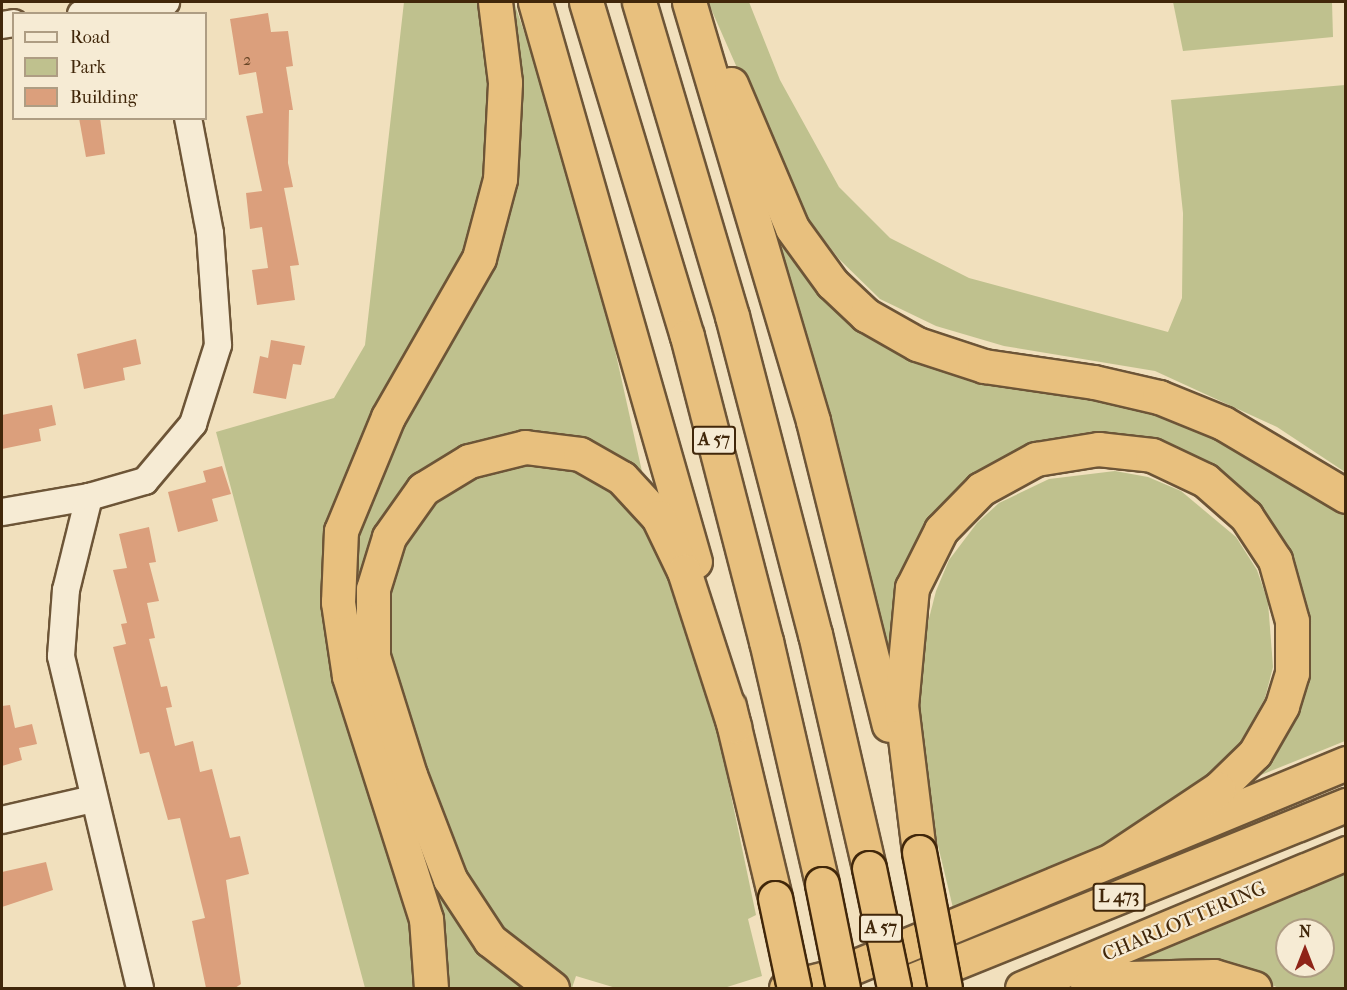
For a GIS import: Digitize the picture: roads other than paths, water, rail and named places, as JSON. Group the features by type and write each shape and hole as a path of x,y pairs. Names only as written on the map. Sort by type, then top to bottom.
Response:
{"highway":[{"path":"431,988 423,908 349,676 338,602 341,531 388,417 479,258 500,179 505,82 495,2"},
{"path":"535,2 677,487 775,898 815,986"},
{"name":"A 57","path":"586,2 687,336 766,641 822,884 815,986"},
{"name":"A 57","path":"639,2 732,316 815,634 894,988"},
{"path":"689,2 813,421 919,852 945,988"},
{"path":"694,2 792,228 832,283 866,315 917,344 984,366 1159,397 1223,423 1346,496"},
{"path":"552,988 490,940 450,879 410,775 373,656 373,589 389,537 423,489 469,461 525,447 580,454 622,478 658,517 684,571 734,726"},
{"path":"919,852 901,706 912,588 941,530 981,489 1036,459 1098,449 1152,455 1205,480 1246,516 1275,560 1292,621 1292,673 1282,706 1255,753 1218,789 1113,860"},
{"path":"786,988 815,986 1346,763"},
{"name":"L 473","path":"894,988 1346,805"},
{"name":"CHARLOTTERING","path":"1022,988 1346,853"},
{"path":"1088,988 1127,978 1214,976 1254,988"}],"street":[{"path":"95,12 166,2"},
{"path":"2,512 89,497 145,481 193,424 218,345 210,233 188,120"},
{"path":"89,497 66,590 62,656 93,799 140,988"},
{"path":"2,820 93,799"}]}
